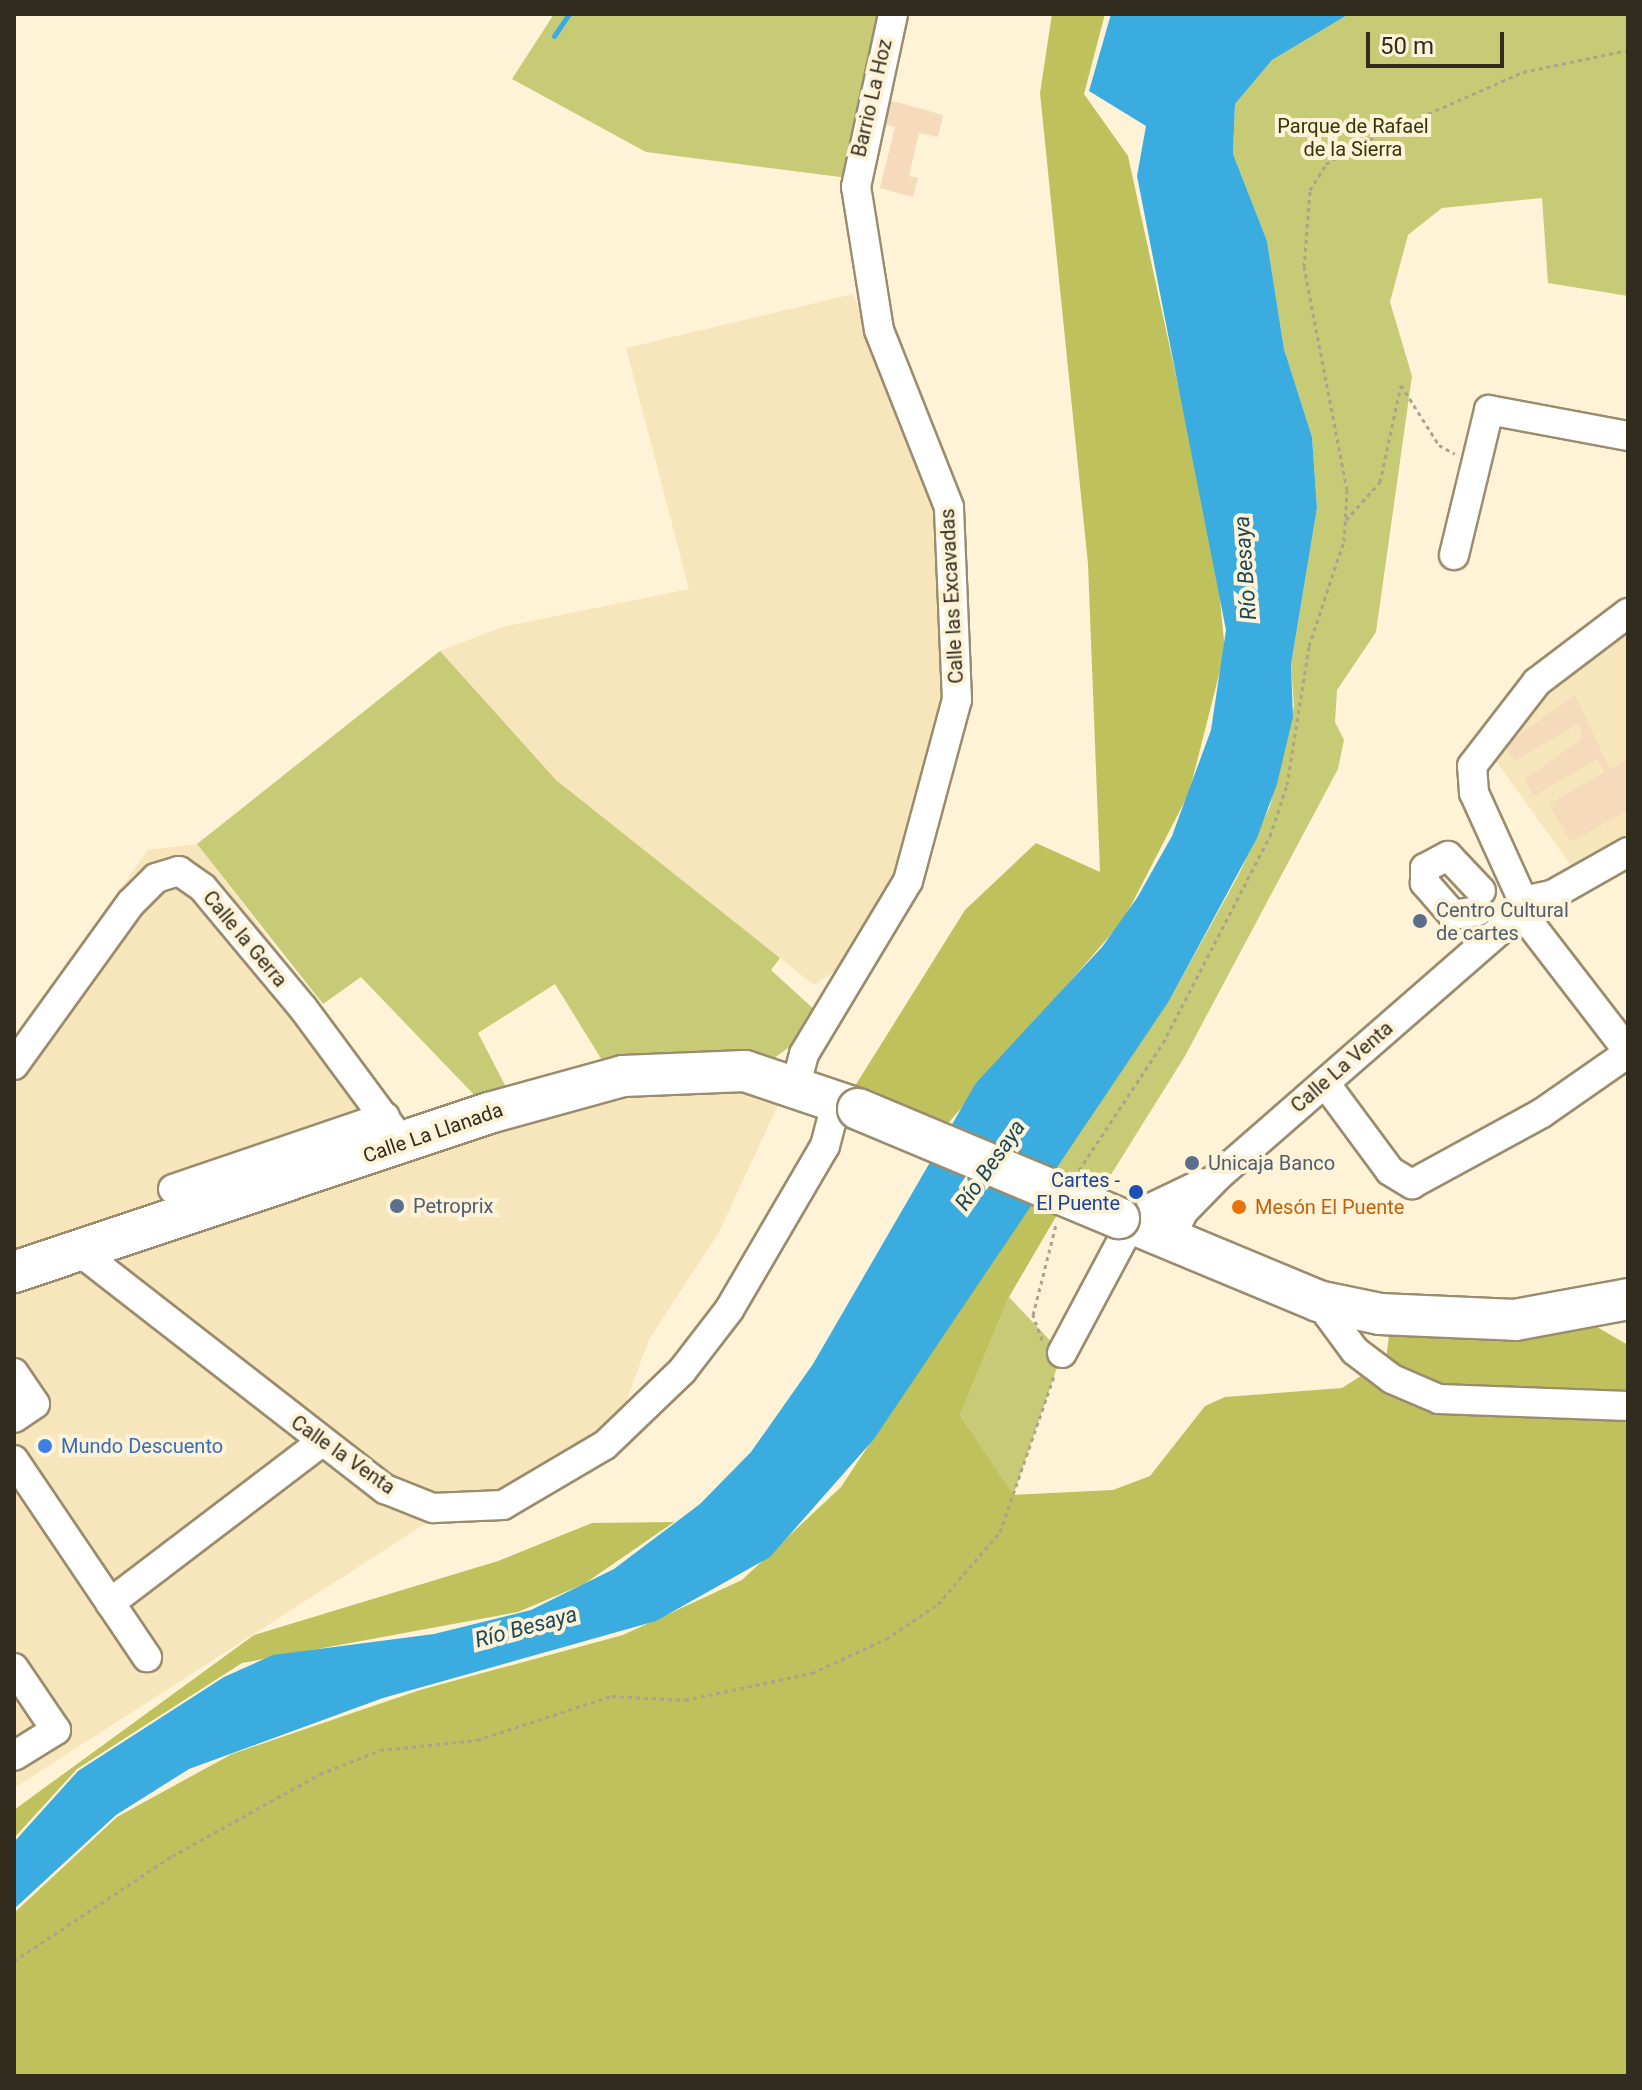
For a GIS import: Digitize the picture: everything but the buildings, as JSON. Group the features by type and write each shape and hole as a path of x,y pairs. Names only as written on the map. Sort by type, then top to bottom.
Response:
{"highway":[{"name":"Calle La Llanada","path":"14,1272 79,1251 394,1130 650,1072 723,1068 796,1084 1318,1301 1466,1321 1546,1316 1628,1299"}],"street":[{"name":"Barrio La Hoz","path":"869,277 857,165 893,14"},
{"name":"Calle las Excavadas","path":"796,1084 811,1042 908,881 957,700 949,507 884,347 869,277"},
{"path":"1454,555 1489,410 1628,436"},
{"path":"1325,1083 1390,1171 1412,1184 1542,1113 1628,1052 1546,944 1502,899 1473,788 1478,755 1537,682 1628,613"},
{"path":"1502,899 1552,895 1628,852"},
{"name":"Calle la Gerra","path":"14,1065 137,896 156,878 179,871 203,888 394,1130"},
{"name":"Calle La Venta","path":"1139,1227 1153,1207 1218,1176 1466,959 1502,899"},
{"name":"Calle la Venta","path":"79,1251 320,1443 385,1489 433,1508 503,1505 542,1488 645,1411 729,1310 848,1105"},
{"path":"173,1189 394,1130"},
{"path":"1062,1353 1139,1227"},
{"path":"1318,1301 1355,1351 1392,1379 1439,1399 1628,1406"},
{"path":"14,1373 35,1404 14,1418"},
{"path":"110,1603 320,1443"},
{"path":"14,1460 147,1657"},
{"path":"14,1668 56,1730 14,1756"}],"path":[{"path":"1073,1181 1163,1043 1270,836 1287,785 1309,646 1345,521 1342,441 1304,267 1318,175 1355,146 1523,72 1628,50"},
{"path":"1345,521 1380,482 1401,385 1439,445 1475,467"},
{"path":"14,1961 172,1856 320,1774 380,1750 477,1740 612,1696 685,1700 812,1673 886,1639 938,1604 1000,1532 1062,1353 1040,1338 1033,1322 1057,1221"}],"shaded area":[{"path":"1052,14 1105,14 1084,94 1128,156 1216,559 1225,651 1189,793 1124,919 944,1128 855,1086 965,910 1036,843 1100,872 1088,564 1040,93"},
{"path":"853,294 939,509 951,701 914,850 847,974 835,971 814,985 556,780 440,651 502,627 689,589 626,348"},
{"path":"1628,622 1628,841 1575,871 1493,757 1504,728"},
{"path":"197,844 410,1124 541,1116 675,1089 738,1090 780,1101 718,1234 649,1339 623,1411 598,1439 521,1489 436,1517 14,1788 14,1036 148,850"},
{"path":"1035,1194 1061,1208 1009,1297 960,1415 1013,1495 1113,1490 1150,1476 1205,1406 1225,1397 1342,1388 1386,1360 1389,1335 1512,1342 1597,1327 1628,1345 1628,2076 14,2076 14,1913 117,1817 232,1754 420,1690 623,1635 742,1580 841,1487"},
{"path":"674,1522 584,1584 518,1612 242,1663 77,1769 14,1838 14,1810 254,1635 498,1561 592,1523"}],"green space":[{"path":"554,14 885,14 848,178 646,152 512,79"},
{"name":"Parque de Rafael de la Sierra","path":"1349,14 1628,14 1628,296 1548,283 1542,198 1442,208 1408,235 1390,302 1412,376 1376,632 1337,690 1335,722 1344,740 1338,769 1185,1056 1102,1189 1050,1173 1169,1001 1239,874 1270,806 1294,706 1291,666 1317,508 1312,437 1284,349 1267,241 1233,154 1235,104 1272,60"},
{"path":"440,651 556,780 780,958 771,970 818,1013 807,1034 773,1059 661,1053 605,1065 555,984 478,1033 508,1091 479,1100 361,977 323,1004 197,844"},
{"path":"1009,1297 1062,1353 1013,1496 960,1415"}],"water":[{"name":"Río Besaya","path":"1111,14 1349,14 1272,60 1235,104 1233,154 1267,241 1284,349 1312,437 1317,508 1291,665 1293,717 1277,784 1257,838 1169,1001 874,1439 770,1557 656,1621 383,1698 189,1769 116,1815 14,1909 14,1842 78,1771 224,1677 273,1655 434,1634 531,1610 614,1569 700,1504 751,1452 813,1364 976,1083 1102,947 1137,898 1172,836 1211,730 1226,630 1137,176 1146,126 1089,91"}],"waterway":[{"path":"554,36 569,14"}],"place":[{"name":"Centro Cultural de cartes","path":"1420,921"},
{"name":"Unicaja Banco","path":"1192,1163"},
{"name":"Cartes - El Puente","path":"1136,1192"},
{"name":"Petroprix","path":"397,1206"},
{"name":"Mesón El Puente","path":"1239,1207"},
{"name":"Mundo Descuento","path":"45,1446"}]}
